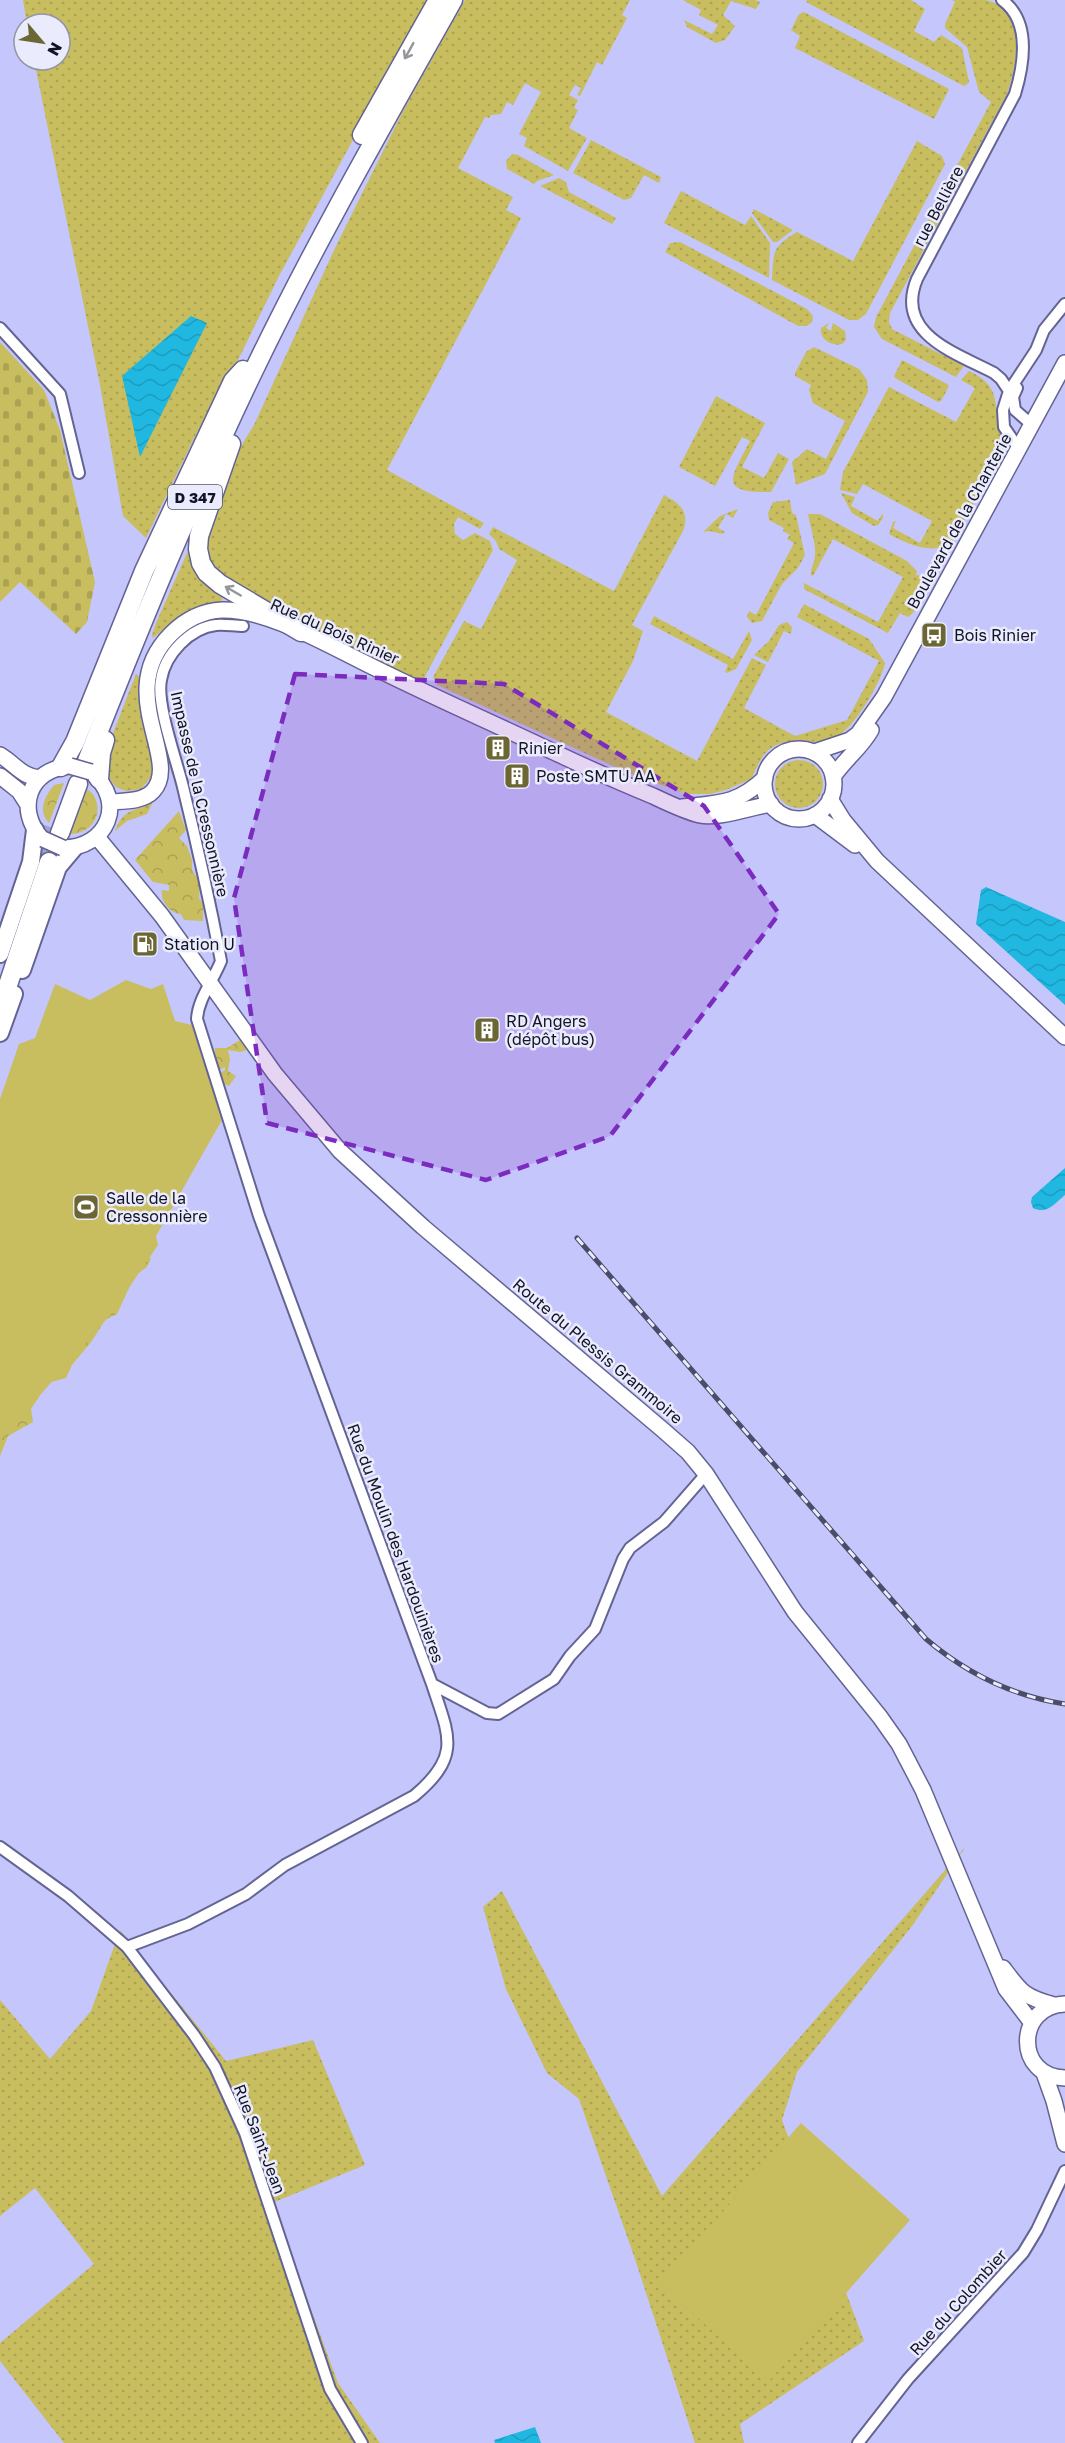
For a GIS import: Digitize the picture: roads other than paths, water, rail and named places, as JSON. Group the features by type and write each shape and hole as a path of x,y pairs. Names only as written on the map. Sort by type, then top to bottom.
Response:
{"highway":[{"path":"80,771 75,742 121,623 184,484 233,381 243,370 322,211 438,0"},
{"name":"D 347","path":"54,838 156,586 254,370 367,151 453,0"},
{"path":"80,771 101,753 120,699 185,540 312,266 320,242"},
{"path":"231,444 201,528 198,549 201,563 207,573 220,584 301,632"},
{"path":"0,984 46,861 0,1009"}],"main road":[{"path":"0,954 31,862 54,838"},
{"path":"0,1033 58,867 54,838"}],"street":[{"name":"rue Bellière","path":"1002,0 1014,11 1022,30 1022,54 1015,94 917,279 912,304 916,321 926,334 994,373 1009,392"},
{"path":"1032,425 1015,410 1013,404 1015,391 1044,330 1065,304"},
{"path":"0,328 60,394 79,473"},
{"path":"1018,449 1004,427 1003,410 1009,392 1029,361"},
{"name":"Boulevard de la Chanterie","path":"814,752 850,741 858,734 885,697 1065,363"},
{"name":"Rue du Bois Rinier","path":"110,802 135,800 146,796 153,791 157,783 158,750 146,698 146,675 153,656 177,628 192,617 207,612 239,610 301,632 421,691 701,816 771,804"},
{"name":"Impasse de la Cressonnière","path":"210,986 221,961 183,785 166,720 161,680 182,641 198,630 216,625 243,626"},
{"name":"Boulevard de la Chanterie","path":"833,777 843,762 864,743 881,712 885,697"},
{"path":"678,807 728,802 750,792 765,778 774,759 793,749 814,752 823,759 833,777 830,799 815,815 805,818 786,816 771,804 766,796 765,778"},
{"path":"0,756 9,761 22,774 40,778"},
{"path":"50,771 80,771 106,790 110,802 105,827 97,837 86,844 54,838 29,818 29,795 40,778 50,771"},
{"path":"0,776 19,791 28,805"},
{"path":"830,799 843,820 877,861"},
{"path":"815,815 877,861 1065,1037"},
{"name":"Route du Plessis Grammoire","path":"97,837 162,916 275,1074 314,1122 356,1167 423,1227 663,1430 688,1452 706,1474 795,1612 880,1717 898,1743 923,1790 1005,1989 1032,2023"},
{"name":"Rue du Moulin des Hardouinières","path":"127,1947 188,1924 246,1894 285,1865 414,1797 428,1784 446,1757 450,1746 432,1684 252,1194 197,1019 198,1006 210,986"},
{"path":"432,1684 488,1713 498,1714 554,1679 570,1656 595,1629 623,1559 630,1548 664,1522 706,1474"},
{"name":"Rue Saint-Jean","path":"0,1847 68,1896 127,1947 194,2035 230,2096 245,2133 330,2389 362,2443"},
{"name":"Route du Plessis Grammoire","path":"992,1953 1019,1989 1031,1999 1060,2005"},
{"path":"1060,2005 1038,2015 1032,2023 1028,2032 1028,2051 1031,2060 1044,2073 1053,2077 1065,2078"},
{"path":"1044,2073 1065,2144"},
{"name":"Rue du Colombier","path":"858,2443 908,2379 1023,2253 1037,2230 1065,2171"}],"water":[{"path":"191,316 207,323 140,457 122,376"},
{"path":"986,887 1065,922 1065,1005 976,924 981,890"},
{"path":"1065,1168 1065,1195 1047,1209 1033,1208 1032,1197"},
{"path":"535,2427 541,2443 495,2443 494,2440"}],"tunnel":[{"path":"42,859 53,828"}],"railway":[{"path":"577,1238 926,1639 957,1662 1008,1689 1065,1704"}],"place":[{"name":"Bois Rinier","path":"934,635"},
{"name":"Rinier","path":"498,748"},
{"name":"Poste SMTU AA","path":"517,776"},
{"name":"Station U","path":"145,944"},
{"name":"RD Angers (dépôt bus)","path":"487,1030"},
{"name":"Salle de la Cressonnière","path":"86,1207"}]}
